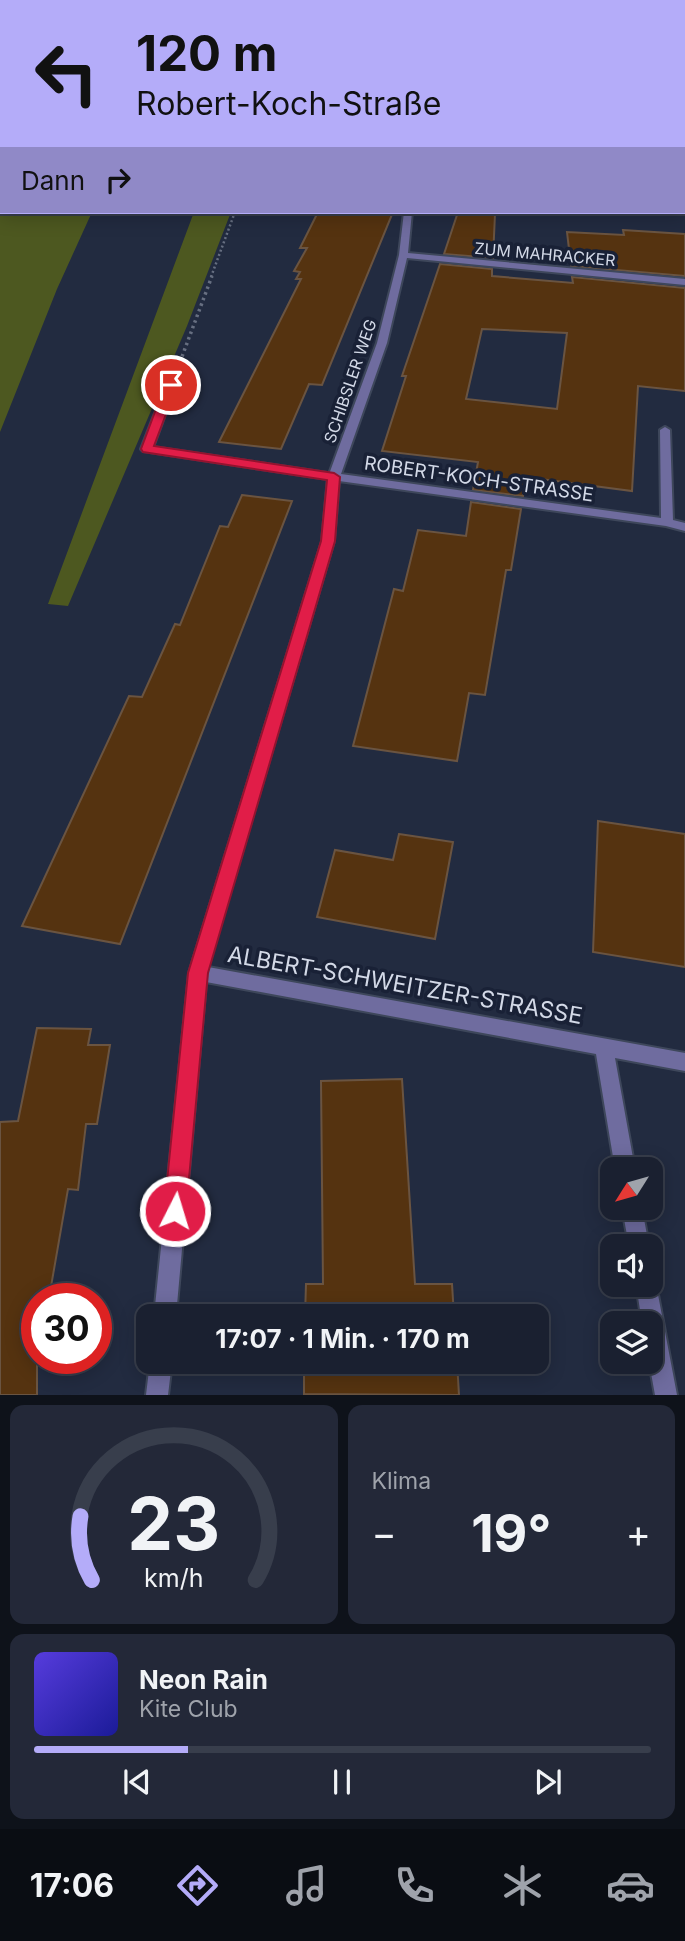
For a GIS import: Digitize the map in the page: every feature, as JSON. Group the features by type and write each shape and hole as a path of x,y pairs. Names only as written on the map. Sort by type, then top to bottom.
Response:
{"street":[{"name":"SCHIBSLER WEG","path":"166,1304 198,973 328,541 334,477 382,343 402,255 408,214"},
{"name":"ZUM MAHRACKER","path":"402,255 685,282"},
{"name":"ROBERT-KOCH-STRASSE","path":"171,385 147,449 667,522 685,527"},
{"path":"665,430 667,522"},
{"name":"ALBERT-SCHWEITZER-STRASSE","path":"198,973 685,1062"},
{"path":"604,1047 623,1157"},
{"path":"648,1297 666,1395"},
{"path":"157,1395 160,1374"}],"path":[{"path":"171,385 234,214"}],"green space":[{"path":"0,214 91,214 57,289 0,432"},
{"path":"193,214 230,214 187,326 68,606 48,604"}],"building":[{"path":"317,214 392,214 322,385 309,384 281,449 219,442 301,279 296,279 300,272 294,271 307,248 300,248"},
{"path":"457,214 495,214 493,258 444,254"},
{"path":"623,230 685,234 685,276 571,266 567,232 624,235"},
{"path":"440,264 492,269 492,276 573,283 572,277 685,288 685,391 638,386 632,491 526,477 523,496 473,490 478,462 382,451 406,376 402,376","holes":["482,329 567,333 557,409 466,399"]},
{"path":"242,495 292,501 120,944 22,926 129,696 142,697 175,624 180,625 220,526 228,527"},
{"path":"471,502 521,509 511,570 506,570 485,695 469,693 457,761 353,746 394,589 403,591 418,530 466,536"},
{"path":"598,821 685,834 685,967 593,952"},
{"path":"399,834 453,842 435,939 317,917 335,850 393,860"},
{"path":"37,1028 91,1029 88,1045 110,1045 97,1124 86,1124 78,1190 68,1189 52,1283 21,1283 21,1374 37,1374 37,1395 0,1395 0,1122 18,1121"},
{"path":"402,1079 415,1284 452,1284 453,1304 305,1304 306,1284 323,1284 321,1081"},
{"path":"304,1374 458,1374 459,1395 304,1394"}],"route":[{"path":"171,385 147,449 334,477 328,541 198,973 175,1211"}]}
